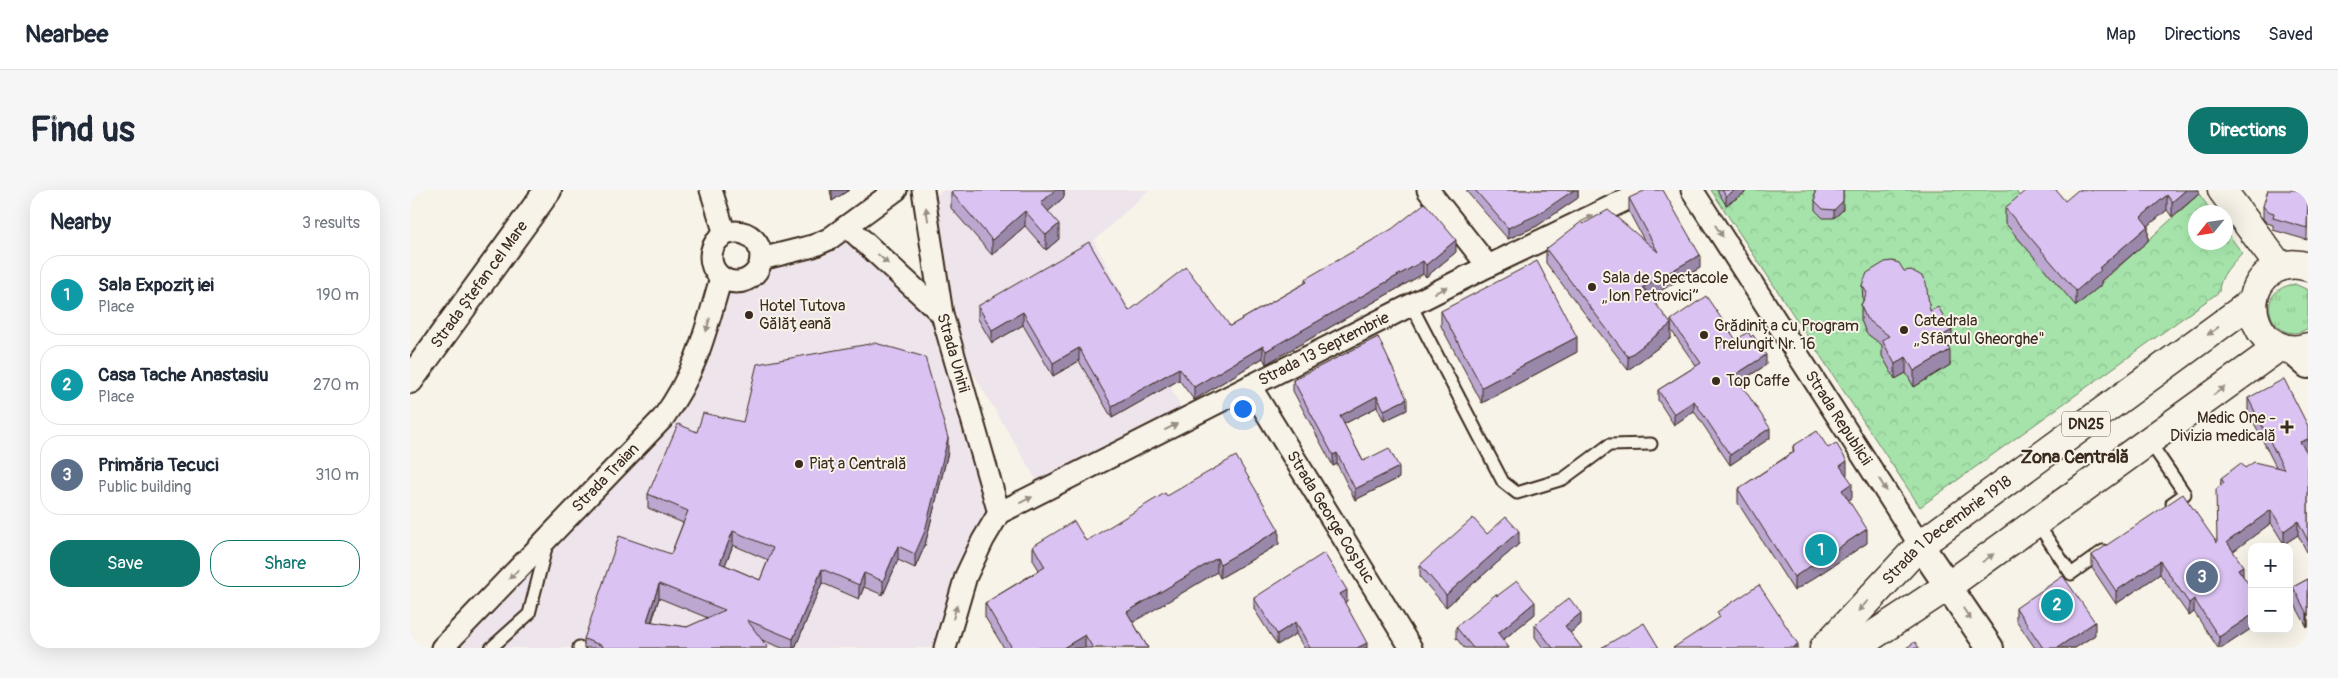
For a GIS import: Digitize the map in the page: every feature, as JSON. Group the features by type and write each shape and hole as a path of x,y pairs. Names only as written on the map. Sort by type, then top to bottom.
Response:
{"main road":[{"path":"2222,190 2298,262"},
{"name":"DN25","path":"2252,302 2261,281 2298,262"},
{"name":"Strada 1 Decembrie 1918","path":"1824,648 1920,545 2252,302"},
{"path":"2252,302 2252,314 2259,329 2270,341 2296,352"},
{"path":"1854,648 1948,586 2149,441 2296,352"}],"street":[{"name":"Strada Ștefan cel Mare","path":"410,380 548,190"},
{"path":"711,190 725,234"},
{"path":"761,259 813,246 847,226 896,190"},
{"name":"Strada Unirii","path":"923,190 942,314 999,513"},
{"path":"1428,190 1488,266"},
{"name":"Strada 13 Septembrie","path":"999,513 1488,266 1646,190"},
{"name":"Strada Republicii","path":"1692,190 1920,545"},
{"path":"847,226 942,314"},
{"path":"742,232 750,236 761,250 761,259 760,267 750,278 735,282 721,278 714,271 710,254 718,238 725,234 742,232"},
{"name":"Strada Traian","path":"442,648 640,444 680,394 700,352 721,278"},
{"name":"Strada George Coșbuc","path":"1250,386 1411,648"},
{"path":"945,648 966,576 983,540 999,513"},
{"path":"1920,545 1990,648"}],"lane":[{"path":"1411,305 1503,482 1517,493 1563,479 1609,445 1650,444"},
{"path":"2149,441 2185,494 2160,511"},
{"path":"2037,523 2071,574 2112,545"},
{"path":"491,648 528,614 549,538"}],"shaded area":[{"path":"943,190 1149,190 1094,241 1184,413 1041,488 966,361 930,201"},
{"name":"Piața Centrală","path":"847,226 942,314 999,513 945,648 442,648 640,444 727,281 735,283 750,278 760,267"}],"green space":[{"path":"1711,190 2016,190 2076,306 2199,194 2207,205 2188,205 2188,250 2233,250 2233,241 2242,253 2230,266 2221,281 2219,292 1920,507"},
{"path":"2295,284 2308,290 2308,328 2296,333 2286,331 2277,326 2271,317 2270,307 2272,297 2280,289"}],"building":[{"path":"954,190 1055,190 1041,203 1059,224 1046,235 1025,211 992,240 951,192"},
{"path":"1475,190 1574,190 1537,215 1508,228"},
{"path":"1646,190 1663,190 1700,255 1643,287 1671,324 1628,357 1546,249 1581,222 1583,224 1608,210 1658,252 1629,198"},
{"path":"1722,190 1735,190 1726,196"},
{"path":"1815,190 1843,190 1843,201 1834,210 1823,209 1815,201"},
{"path":"2026,190 2056,190 2065,201 2078,190 2186,190 2172,202 2167,195 2141,217 2148,226 2099,268 2101,270 2076,291 2005,208"},
{"path":"2268,190 2308,190 2307,228 2273,218 2274,213 2267,211 2263,206"},
{"path":"1425,203 1456,240 1426,265 1423,261 1266,351 1263,346 1194,387 1179,368 1112,406 1079,348 1053,363 1023,312 992,330 978,306 1089,242 1129,311 1186,267 1230,326 1307,282 1305,279 1392,229"},
{"path":"1537,261 1577,337 1482,387 1441,311"},
{"name":"Catedrala „Sfântul Gheorghe\"","path":"1885,262 1899,263 1904,271 1911,270 1922,276 1926,283 1930,311 1938,307 1952,330 1942,336 1950,350 1914,371 1906,357 1895,364 1882,340 1889,336 1866,318 1861,305 1867,293 1862,285 1867,273"},
{"path":"1706,296 1736,340 1748,332 1751,337 1753,335 1766,355 1735,375 1770,428 1730,455 1694,401 1674,414 1658,390 1701,363 1671,320"},
{"path":"1378,337 1407,399 1384,410 1377,396 1340,416 1363,461 1389,448 1399,467 1355,489 1337,453 1333,455 1293,380"},
{"name":"Piața Centrală","path":"875,343 925,357 948,438 925,531 915,554 898,546 883,581 864,573 859,585 822,569 793,639 747,620 768,648 602,648 603,646 584,639 619,536 671,554 688,511 648,494 678,424 697,432 703,413 743,422 757,364","holes":["733,531 773,548 760,580 720,563","659,584 725,610 687,627 647,621"]},
{"path":"2284,379 2308,426 2308,439 2300,442 2308,454 2308,541 2298,521 2284,531 2271,510 2227,542 2243,566 2238,569 2248,583 2248,618 2219,637 2194,599 2189,603 2160,561 2116,591 2092,555 2183,494 2217,543 2216,489 2224,483 2221,478 2241,463 2245,468 2254,462 2284,469 2248,398"},
{"path":"1817,431 1828,448 1836,443 1847,461 1840,466 1852,483 1842,490 1867,529 1794,577 1738,489 1794,452 1793,446"},
{"path":"1236,456 1279,530 1220,564 1217,558 1127,612 1148,648 1093,648 1085,635 1063,648 1012,648 985,603 1045,567 1033,546 1074,521 1086,541 1165,493 1167,496"},
{"path":"1506,517 1519,531 1446,595 1420,565 1473,518 1487,534"},
{"path":"1324,553 1347,590 1340,594 1367,643 1357,648 1310,648 1296,622 1277,634 1254,598"},
{"path":"2063,576 2095,622 2057,648 2043,648 2016,608"},
{"path":"2308,579 2308,614 2307,614 2293,587"},
{"path":"1517,581 1535,602 1498,633 1509,648 1473,648 1456,627 1496,594 1497,596"},
{"path":"1759,585 1798,644 1792,648 1673,648 1720,617 1717,612"},
{"path":"1569,598 1581,613 1565,626 1582,648 1553,648 1535,625"},
{"path":"1644,623 1659,648 1601,648"},
{"path":"1915,642 1919,648 1906,648"}],"place":[{"name":"Sala de Spectacole „Ion Petrovici”","path":"1592,287"},
{"name":"Hotel Tutova Gălățeană","path":"749,315"},
{"name":"Catedrala „Sfântul Gheorghe\"","path":"1904,330"},
{"name":"Grădinița cu Program Prelungit Nr. 16","path":"1704,335"},
{"name":"Top Caffe","path":"1716,381"},
{"name":"Medic One - Divizia medicală","path":"2287,427"},
{"name":"Piața Centrală","path":"799,464"},
{"name":"Sala Expoziției","path":"1821,550"},
{"name":"Primăria Tecuci","path":"2202,577"},
{"name":"Casa Tache Anastasiu","path":"2057,605"}],"district":[{"name":"Zona Centrală","path":"2075,457"}]}
